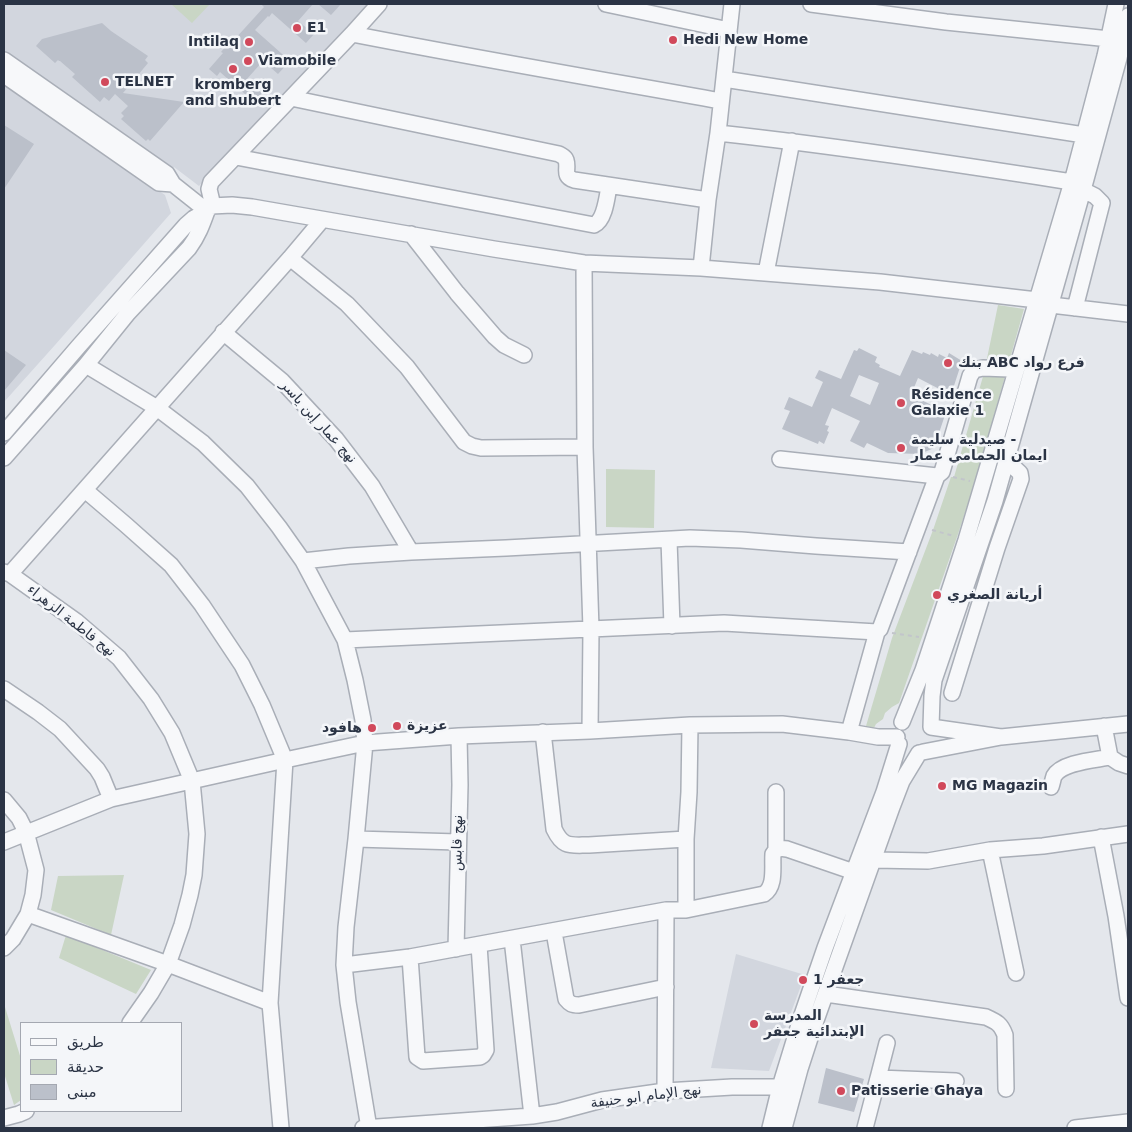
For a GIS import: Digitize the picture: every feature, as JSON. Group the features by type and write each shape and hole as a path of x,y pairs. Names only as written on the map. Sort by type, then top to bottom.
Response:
{"street":[{"path":"4,458 86,365 128,313 192,243 210,209 210,184 379,4"},
{"path":"606,4 645,8 729,30"},
{"path":"701,268 732,4"},
{"path":"811,4 946,22 1116,40"},
{"path":"784,1128 800,1068 892,807 902,781 921,752 931,744 933,738 931,727 934,680 995,501 1055,263 1117,58 1116,4"},
{"path":"1116,40 1128,16"},
{"path":"352,34 447,53 721,101"},
{"path":"1078,186 1084,134 1117,58"},
{"path":"6,69 160,183 173,184 210,209"},
{"path":"724,78 1084,134"},
{"path":"291,98 559,154 566,160 566,171 570,178 609,186 708,200"},
{"path":"718,132 930,160 1078,186 1095,196 1102,203 1075,308"},
{"path":"766,273 792,141"},
{"path":"236,157 594,225 603,216 609,186"},
{"path":"4,433 186,225 210,209 232,205 584,262 701,268 880,282 1128,314"},
{"path":"7,573 85,490 322,220"},
{"path":"411,234 457,293 495,337 504,345 524,355"},
{"path":"290,258 347,304 407,366 464,442 480,448 585,447"},
{"path":"584,262 585,447 591,629 590,731"},
{"path":"770,1128 780,1087 805,1006 884,792 898,741 899,727 923,670 966,540 982,484 1044,303"},
{"name":"نهج عمار إبن ياسر","path":"223,332 282,381 336,439 372,486 411,552"},
{"path":"86,365 157,408 203,443 247,486 303,561 345,640 361,712 364,744 344,965 348,1002 369,1128"},
{"path":"849,732 879,631 918,524 940,474 970,376 974,370 983,368 1009,369"},
{"path":"780,459 940,474"},
{"path":"952,693 997,548 1021,479 1020,473 1006,460"},
{"path":"85,490 171,565 202,605 242,665 262,705 285,760 270,1003 281,1128"},
{"path":"303,561 411,552 690,538 909,552"},
{"path":"670,540 672,626"},
{"name":"نهج فاطمة الزهراء","path":"7,573 76,621 119,658 151,699 172,733 192,781 197,834 194,875 182,925 168,964 131,1022"},
{"path":"345,640 724,623 879,631"},
{"path":"4,689 60,729 97,769 111,799"},
{"path":"902,722 917,717 927,722 931,727 1000,737"},
{"path":"4,842 111,799 364,744 459,736 690,725 782,724 849,732 898,741"},
{"path":"898,741 901,748 910,753 1000,737 1128,724"},
{"path":"686,910 686,839 690,725"},
{"path":"1104,726 1110,757"},
{"path":"544,732 554,829 562,842 589,845 686,839"},
{"name":"نهج قابس","path":"456,949 460,785 459,736"},
{"path":"1051,787 1054,776 1058,771 1078,763 1110,757 1128,766"},
{"path":"344,965 410,957 666,910 686,910 764,894 768,892 771,885 773,856 776,850 776,792"},
{"path":"4,800 19,818 26,832 36,870 34,895 28,914 13,939 4,948"},
{"path":"874,860 928,861 990,850 1042,846 1128,834"},
{"path":"1101,837 1116,916 1128,998"},
{"path":"356,839 458,842"},
{"path":"776,850 780,848 854,872"},
{"path":"990,850 1016,973"},
{"path":"665,1091 666,910"},
{"path":"28,914 270,1003"},
{"path":"554,932 566,999 570,1004 579,1005 666,987"},
{"path":"512,939 532,1116"},
{"path":"410,957 417,1056 423,1061 480,1057 486,1050 479,945"},
{"path":"826,994 986,1017 996,1021 1005,1035 1006,1089"},
{"path":"865,1128 887,1043"},
{"path":"878,1078 956,1081"},
{"name":"نهج الإمام ابو حنيفة","path":"363,1128 446,1125 532,1116 557,1112 602,1100 665,1091 732,1087 780,1087"},
{"path":"4,1118 24,1112"},
{"path":"1075,1128 1128,1122"}],"path":[{"path":"940,474 982,484"},
{"path":"918,524 966,540"},
{"path":"879,631 933,639"}],"shaded area":[{"path":"4,4 368,4 199,186 174,167 155,188 165,195 171,213 4,402"},
{"name":"المدرسة الإبتدائية جعفر","path":"736,954 805,975 769,1071 711,1068"}],"green space":[{"path":"171,4 210,4 192,23"},
{"path":"998,305 1024,309 975,483 899,703 885,713 883,719 874,728 866,726 892,638 951,477 954,477 984,373"},
{"path":"606,469 655,470 654,528 606,527"},
{"path":"124,875 111,935 51,910 58,876"},
{"path":"66,935 151,970 136,994 59,958"},
{"path":"4,1008 20,1056 20,1101 14,1105 4,1073"}],"building":[{"path":"261,4 313,4 298,21 314,34 306,43 272,13 255,30 290,61 278,74 263,61 246,80 262,93 254,102 220,72 217,76 209,69 232,39 234,40 264,7"},
{"name":"E1","path":"318,4 341,4 331,15"},
{"name":"TELNET","path":"102,23 148,56 145,60 148,63 123,93 184,102 150,141 148,139 146,141 121,119 124,116 121,113 128,106 115,94 109,101 104,97 100,102 72,77 75,74 60,61 58,60 55,63 36,46 42,39"},
{"path":"4,125 34,144 4,189"},
{"name":"Résidence Galaxie 1","path":"859,348 877,357 875,362 880,365 879,367 900,376 912,350 922,354 923,352 930,355 931,353 938,357 939,354 947,358 949,353 962,361 951,395 918,378 911,395 946,412 934,448 920,454 888,453 867,443 864,448 850,441 860,421 832,408 825,425 829,426 827,431 829,432 824,444 819,441 818,444 782,429 790,411 784,409 789,397 812,407 823,382 815,378 819,370 841,379 854,350 857,351","holes":["859,375 879,383 870,405 850,396"]},
{"path":"4,350 26,365 4,391"},
{"name":"Patisserie Ghaya","path":"826,1068 864,1079 854,1112 818,1103"}],"place":[{"name":"E1","path":"297,28"},
{"name":"Hedi New Home","path":"673,40"},
{"name":"Intilaq","path":"249,42"},
{"name":"Viamobile","path":"248,61"},
{"name":"kromberg and shubert","path":"233,69"},
{"name":"TELNET","path":"105,82"},
{"name":"بنك ABC فرع رواد","path":"948,363"},
{"name":"Résidence Galaxie 1","path":"901,403"},
{"name":"صيدلية سليمة - ايمان الحمامي عمار","path":"901,448"},
{"name":"أريانة الصغري","path":"937,595"},
{"name":"عزيزة","path":"397,726"},
{"name":"هافود","path":"372,728"},
{"name":"MG Magazin","path":"942,786"},
{"name":"جعفر 1","path":"803,980"},
{"name":"المدرسة الإبتدائية جعفر","path":"754,1024"},
{"name":"Patisserie Ghaya","path":"841,1091"}]}
